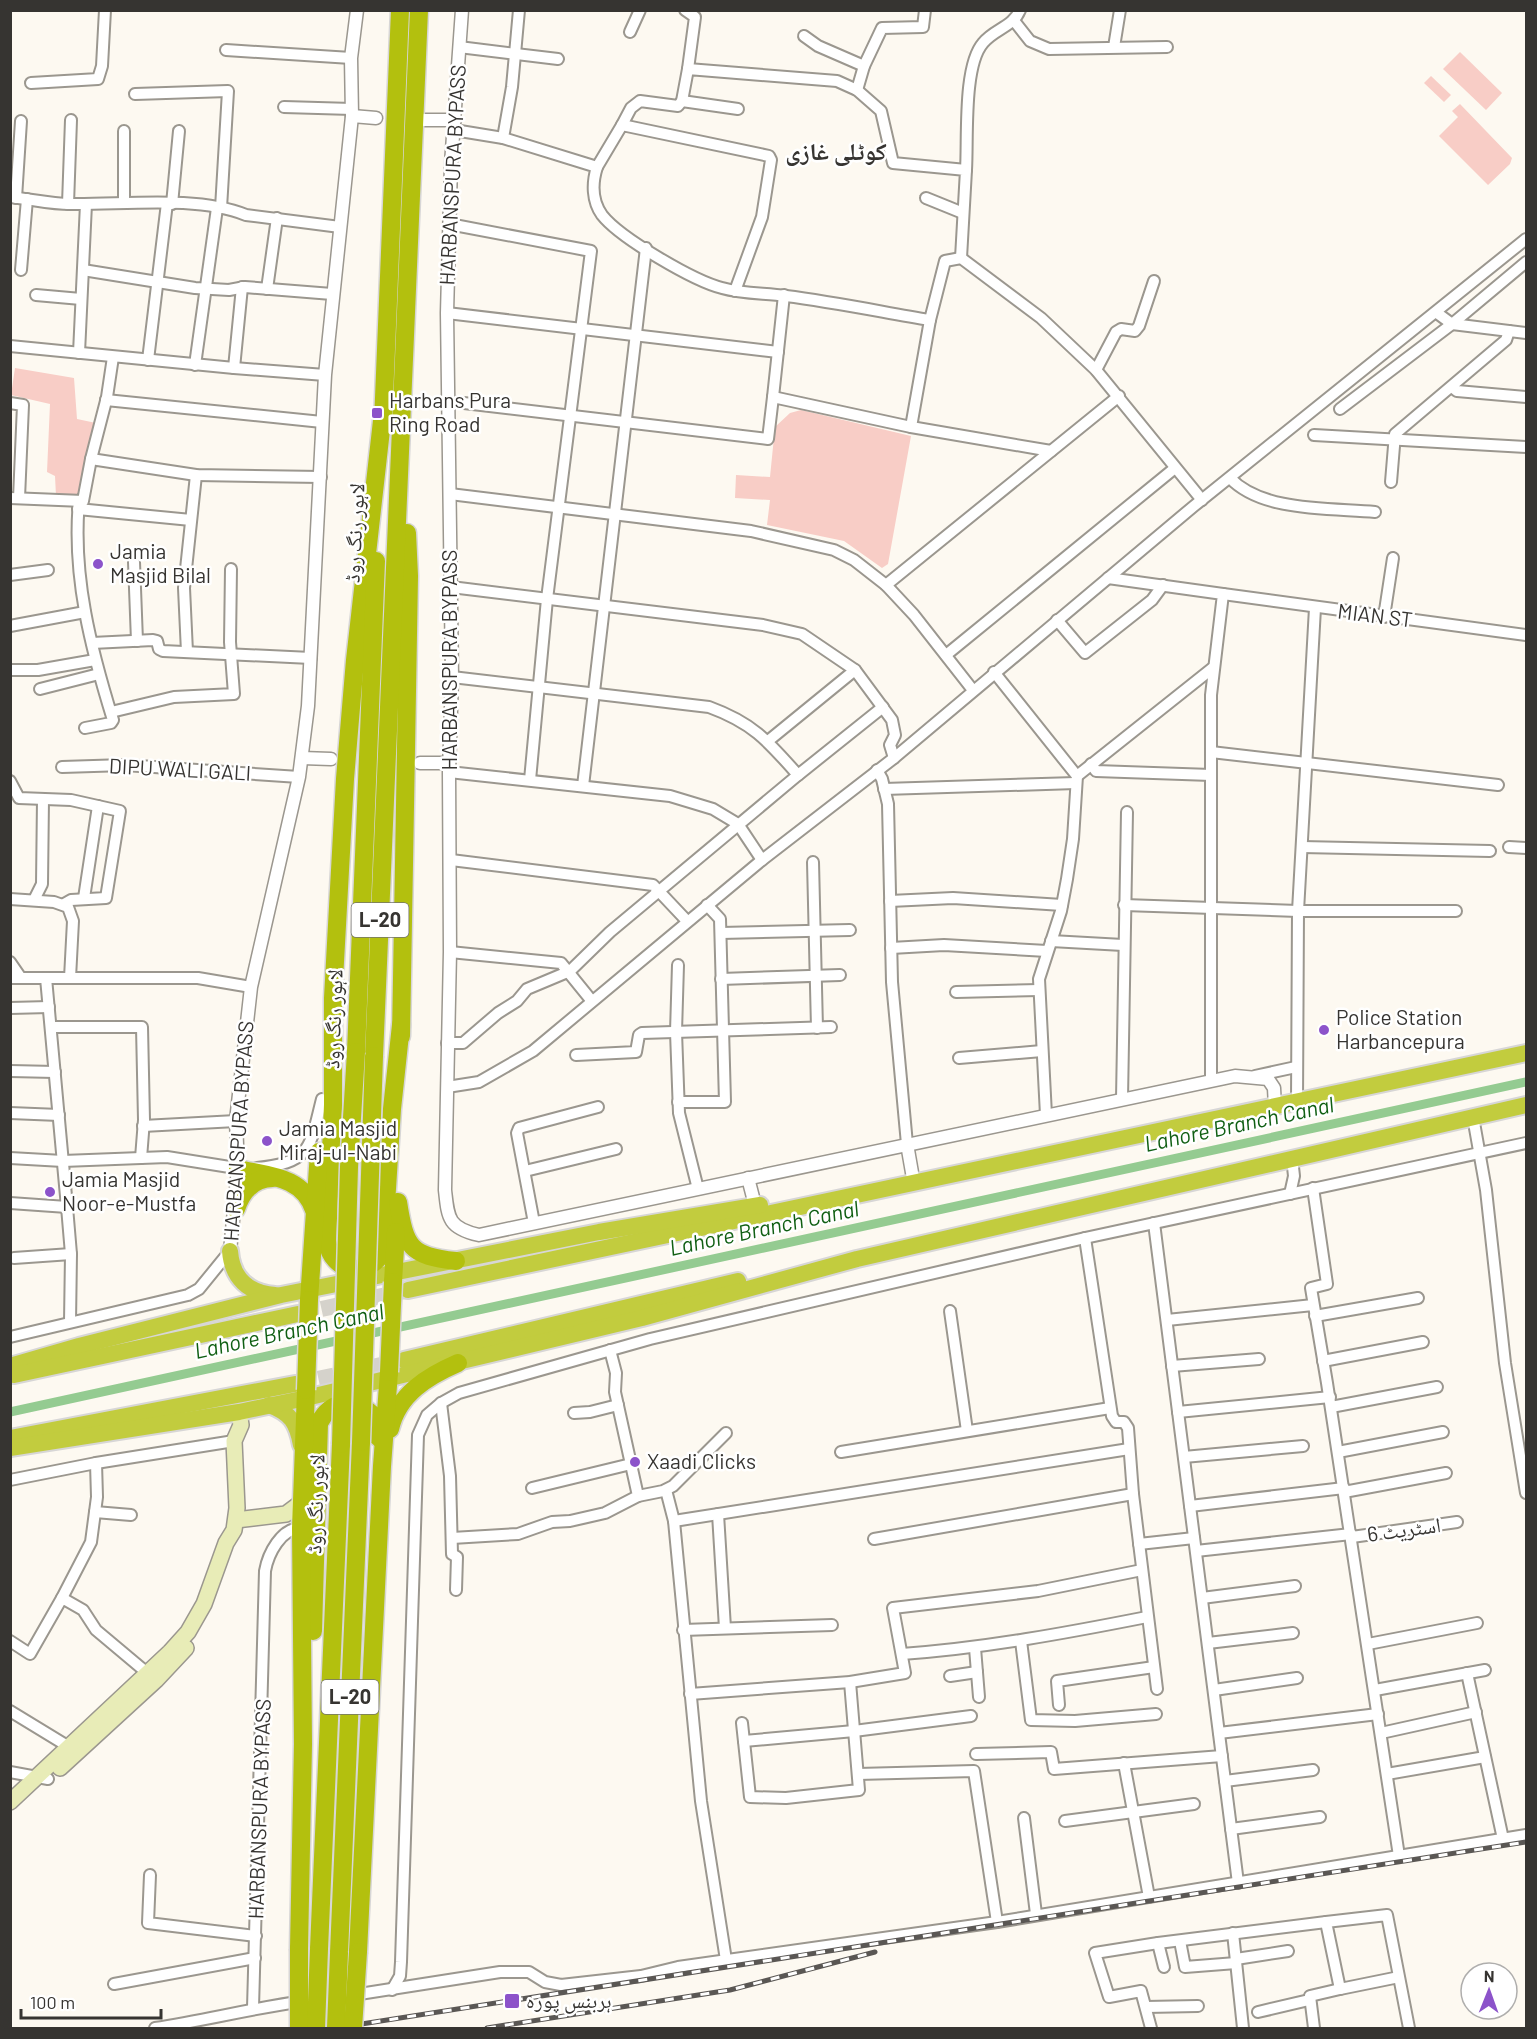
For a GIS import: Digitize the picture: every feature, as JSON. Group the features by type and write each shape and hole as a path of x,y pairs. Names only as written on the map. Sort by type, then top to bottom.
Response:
{"highway":[{"name":"لاہور رنگ روڈ","path":"336,2028 361,1442 365,786 400,10"},
{"name":"لاہور رنگ روڈ","path":"316,2028 341,1444 349,1167 365,1054 402,414 419,10"},
{"path":"299,2028 303,1744 302,1391 306,1301 312,1252 322,1099 333,998 355,660 383,412"},
{"path":"352,2028 358,1952 382,1466 398,1282 409,576 402,414"},
{"path":"333,998 333,1105 327,1241 332,1258 338,1264 354,1270 372,1266 383,1252 385,1242 392,1109 401,1026"},
{"path":"10,1376 306,1301 398,1282 609,1250 791,1208 914,1184 1527,1053"},
{"path":"10,1438 302,1391 458,1363 642,1318 857,1259 1527,1105"},
{"path":"238,1169 281,1178 304,1189 315,1211"},
{"path":"236,1209 247,1188 256,1181 281,1178"},
{"path":"398,1202 401,1225 409,1246 418,1253 432,1258 456,1261"},
{"path":"398,1282 456,1261 755,1205 791,1208"},
{"path":"230,1251 231,1264 244,1285 255,1292 306,1301"},
{"path":"10,1366 79,1346 281,1295 302,1279 312,1252"},
{"path":"404,1360 752,1277 857,1259"},
{"path":"382,1466 392,1422 408,1396 430,1376 458,1363"},
{"path":"10,1448 239,1412 269,1405 302,1391"},
{"path":"303,1744 312,1654 317,1432 323,1415 330,1409 347,1402 366,1408 378,1424 382,1466"},
{"path":"269,1405 287,1413 294,1420 303,1454"}],"main road":[{"path":"10,1815 42,1779 151,1676 178,1659 212,1608 234,1546 231,1538 236,1521 234,1441 241,1425 239,1412"},
{"path":"236,1521 286,1514 302,1502"},
{"path":"10,1802 42,1779"}],"street":[{"path":"31,83 98,79 102,66 105,10"},
{"name":"HARBANSPURA BYPASS","path":"230,1251 236,1209 238,1169 236,1121 251,987 302,758 311,658 325,375 352,113 351,58 357,10"},
{"name":"HARBANSPURA BYPASS","path":"462,10 449,224 447,313 452,677 445,1190 450,1221 456,1228 479,1235 534,1223"},
{"path":"503,138 516,53 519,10"},
{"path":"685,10 695,17 682,101 678,106 640,101 631,108 597,167 594,190 597,205 603,216 620,231 694,277 735,291 784,295 930,320"},
{"path":"857,90 864,66 882,28 923,27 925,10"},
{"path":"961,258 969,79 982,43 993,32 1015,22 1020,10"},
{"path":"1114,47 1120,10"},
{"path":"630,32 637,11"},
{"path":"1015,22 1030,41 1049,49 1073,51 1114,47 1167,47"},
{"path":"804,36 818,46 864,66"},
{"path":"459,47 558,59"},
{"path":"226,50 351,58"},
{"path":"688,69 837,81 857,90 883,113 893,163 966,170"},
{"path":"135,94 228,91 219,208 204,289 195,365"},
{"path":"682,101 738,108"},
{"path":"284,107 352,113 376,118"},
{"path":"68,204 71,120"},
{"path":"424,120 503,138 597,167"},
{"path":"21,122 18,198 21,270"},
{"path":"622,124 765,154 771,158 762,217 735,291"},
{"path":"124,131 124,202"},
{"path":"148,360 179,131"},
{"path":"18,198 50,204 169,203 219,208 340,227"},
{"path":"926,198 963,213"},
{"path":"79,353 86,204"},
{"path":"267,289 276,218"},
{"path":"449,224 591,251 547,599 530,780"},
{"path":"447,1087 468,1085 493,1076 533,1051 591,1000 762,860 894,758 972,689 1202,500 1527,239"},
{"path":"583,786 646,248"},
{"path":"911,428 930,320 945,261 961,258 1041,318 1096,370 1202,500"},
{"path":"1340,409 1452,324 1527,262"},
{"path":"83,270 204,289 229,290 242,287 332,294"},
{"path":"1096,370 1116,332 1121,329 1135,331 1139,326 1154,281"},
{"path":"234,368 242,287"},
{"path":"36,295 81,299"},
{"path":"447,401 768,439 784,295"},
{"path":"447,313 778,352"},
{"path":"1437,313 1452,324 1526,331"},
{"path":"1391,482 1395,434 1506,340 1509,331"},
{"path":"10,346 195,365 325,375"},
{"path":"85,728 111,723 113,720 95,660 78,562 79,505 82,501 106,400 113,357"},
{"path":"1452,387 1457,391 1527,397"},
{"path":"886,585 1119,396"},
{"path":"773,398 911,428 1051,451"},
{"path":"106,400 322,422"},
{"path":"10,403 23,405 15,498 191,520"},
{"path":"1314,435 1527,447"},
{"path":"91,459 196,475 321,477"},
{"path":"946,656 1175,468"},
{"path":"187,652 184,588 196,475"},
{"path":"1230,478 1240,489 1262,500 1375,512"},
{"path":"450,494 751,531 822,546 854,560 886,585 972,689"},
{"path":"1384,617 1393,558"},
{"path":"134,562 137,641"},
{"path":"111,712 174,697 234,694 231,569"},
{"path":"10,575 48,570"},
{"name":"MIAN ST","path":"1108,578 1315,608 1527,635"},
{"path":"1057,620 1085,653 1152,600 1162,585"},
{"path":"451,587 786,629 816,641 855,670 895,726 895,735 890,745 894,758"},
{"path":"1211,1080 1213,909 1211,695 1223,594"},
{"path":"1297,1102 1298,911 1315,608"},
{"path":"10,626 86,612"},
{"path":"92,643 157,641 159,649 163,651 311,658"},
{"path":"10,670 38,670 95,660"},
{"path":"1046,1115 1039,979 1062,905 1073,839 1077,780 1091,764 1214,667"},
{"path":"768,741 855,670"},
{"path":"994,672 1077,780"},
{"path":"40,689 99,674"},
{"path":"452,677 709,707 737,717 768,741 798,775"},
{"path":"447,1043 463,1043 498,1013 517,1001 527,989 570,971 610,932 738,824 883,707"},
{"path":"1211,752 1498,785"},
{"path":"302,758 331,759"},
{"path":"420,763 530,780 670,796 713,809 738,824 762,860"},
{"path":"1091,764 1096,771 1212,775"},
{"name":"DIPU WALI GALI","path":"62,767 125,765 298,777"},
{"path":"877,770 888,804 892,982 907,1144 914,1184"},
{"path":"885,789 1077,780"},
{"path":"10,781 19,798 71,800 120,811 106,898 84,898 64,904 10,899"},
{"path":"34,900 42,884 44,799"},
{"path":"84,898 98,806"},
{"path":"1122,1099 1127,812"},
{"path":"1302,847 1490,851"},
{"path":"1509,848 1527,848"},
{"path":"451,860 653,885 687,921"},
{"path":"813,862 817,1028"},
{"path":"890,901 953,898 1062,905"},
{"path":"64,904 73,921 70,978"},
{"path":"678,1102 725,1102 720,919 707,905"},
{"path":"1124,905 1298,911 1456,911"},
{"path":"721,933 850,930"},
{"path":"891,948 944,945 1123,945"},
{"path":"450,952 561,963 570,971 591,1000"},
{"path":"10,962 16,978 198,978 251,987"},
{"path":"678,965 676,1032 678,1102 686,1146 698,1189"},
{"path":"721,979 840,975"},
{"path":"46,978 71,1254 70,1322"},
{"path":"956,992 1039,990"},
{"path":"10,1008 49,1007"},
{"path":"51,1027 142,1027 141,1158"},
{"path":"576,1055 631,1054 636,1052 639,1035 642,1033 831,1027"},
{"path":"959,1058 1042,1051"},
{"path":"598,1107 519,1128 517,1133 534,1223 1211,1080 1255,1076 1296,1067"},
{"path":"10,1071 55,1072"},
{"path":"1255,1076 1268,1079 1272,1083 1275,1107"},
{"path":"10,1158 63,1161 167,1157 226,1165 238,1169 285,1162 295,1160 310,1144 322,1099"},
{"path":"10,1113 59,1115"},
{"path":"1473,1117 1480,1153 1515,1425 1527,1493"},
{"path":"143,1126 236,1121"},
{"path":"392,1990 400,1976 402,1962 418,1435 423,1421 441,1403 466,1391 651,1339 1085,1238 1527,1143"},
{"path":"525,1171 616,1149"},
{"path":"1290,1194 1294,1176 1292,1158"},
{"path":"748,1178 755,1205"},
{"path":"1313,1188 1327,1284 1311,1288 1313,1305 1400,1856"},
{"path":"10,1203 67,1207"},
{"path":"1154,1223 1238,1883"},
{"path":"1085,1238 1110,1408 1116,1422 1124,1422 1128,1428 1133,1494 1157,1689"},
{"path":"10,1337 188,1295 199,1289 230,1251"},
{"path":"14,1258 71,1254"},
{"path":"1315,1316 1418,1298"},
{"path":"1167,1320 1313,1305"},
{"path":"950,1311 967,1431"},
{"path":"642,1318 651,1339"},
{"path":"1323,1361 1424,1342"},
{"path":"610,1350 616,1373 618,1405 638,1496"},
{"path":"1172,1366 1259,1359"},
{"path":"1178,1412 1330,1402 1437,1387"},
{"path":"441,1403 450,1476 452,1554 457,1557 456,1590"},
{"path":"574,1413 590,1412 618,1405"},
{"path":"841,1452 1110,1408"},
{"path":"1515,1425 1527,1432"},
{"path":"1338,1452 1443,1432"},
{"path":"452,1538 518,1534 552,1522 605,1513 638,1496 666,1490 673,1486 726,1434"},
{"path":"10,1480 96,1463 234,1441"},
{"path":"1184,1457 1303,1446"},
{"path":"674,1521 1129,1449"},
{"path":"10,1641 30,1654 91,1542 95,1512 96,1463"},
{"path":"532,1488 631,1464"},
{"path":"1190,1506 1344,1490 1446,1473"},
{"path":"666,1490 674,1521 701,1801 726,1960"},
{"path":"873,1539 1133,1494"},
{"path":"95,1512 131,1515"},
{"path":"718,1514 725,1628"},
{"name":"اسٹریٹ 6","path":"1196,1551 1351,1536 1457,1522"},
{"name":"HARBANSPURA BYPASS","path":"253,2008 265,1571 269,1556 277,1544 291,1529 301,1528"},
{"path":"1139,1544 1194,1538"},
{"path":"690,1694 850,1682 905,1673 893,1608 1038,1591 1142,1570"},
{"path":"1202,1598 1294,1586"},
{"path":"62,1598 83,1610 96,1630 151,1676"},
{"path":"902,1654 975,1648 1148,1617"},
{"path":"1368,1644 1476,1623"},
{"path":"683,1630 832,1625"},
{"path":"1208,1643 1293,1633"},
{"path":"1021,1641 1031,1720 1075,1720 1156,1714"},
{"path":"975,1648 979,1697"},
{"path":"1059,1705 1057,1681 1154,1667"},
{"path":"1375,1689 1485,1670"},
{"path":"950,1676 977,1672"},
{"path":"1467,1673 1503,1839"},
{"path":"1214,1690 1298,1678"},
{"path":"742,1724 750,1797 786,1798 859,1790 850,1682"},
{"path":"10,1711 72,1750"},
{"path":"1381,1733 1476,1712"},
{"path":"1219,1733 1378,1714"},
{"path":"744,1741 854,1731 971,1716"},
{"path":"976,1754 1051,1752 1053,1769 1222,1756"},
{"path":"1387,1774 1485,1757"},
{"path":"1124,1763 1149,1898"},
{"path":"1225,1781 1313,1770"},
{"path":"858,1774 974,1771 997,1922"},
{"path":"10,1772 42,1779"},
{"path":"1065,1821 1194,1804"},
{"path":"1232,1829 1320,1817"},
{"path":"1024,1818 1036,1914"},
{"path":"155,2028 240,2014 253,2008 515,1971 529,1972 545,1982 561,1985 641,1976 726,1960 1149,1898 1527,1835"},
{"path":"150,1875 148,1923 256,1936"},
{"path":"1151,2028 1140,1991 1109,1997 1095,1953 1387,1915 1408,2028"},
{"path":"1326,1922 1340,1989"},
{"path":"1233,1934 1243,2028"},
{"path":"1180,1941 1185,1967 1236,1961 1288,1951"},
{"path":"1158,1943 1164,1967"},
{"path":"114,1984 255,1958"},
{"path":"1314,2028 1309,2000 1312,1994 1399,1977"},
{"path":"1258,2012 1309,2000"},
{"path":"1146,2007 1198,2006"}],"shaded area":[{"path":"1460,52 1502,93 1486,110 1443,69"},
{"path":"1431,76 1451,95 1444,102 1424,83"},
{"path":"1460,104 1512,158 1510,164 1488,185 1439,136 1458,117 1452,111"},
{"path":"15,368 74,378 77,419 96,423 78,496 56,496 55,476 47,472 50,404 11,395"},
{"path":"801,410 911,436 888,564 882,568 844,541 767,525 770,500 735,498 736,475 770,477 775,427 790,413"}],"waterway":[{"name":"Lahore Branch Canal","path":"10,1412 1526,1082"}],"tunnel":[{"path":"298,1314 405,1291"},
{"path":"295,1384 400,1361"}],"railway":[{"path":"336,2028 1526,1842"},
{"path":"487,2028 730,1990 875,1952"}],"place":[{"name":"Harbans Pura Ring Road","path":"377,413"},
{"name":"Jamia Masjid Bilal","path":"98,564"},
{"name":"Police Station Harbancepura","path":"1324,1030"},
{"name":"Jamia Masjid Miraj-ul-Nabi","path":"267,1141"},
{"name":"Jamia Masjid Noor-e-Mustfa","path":"50,1192"},
{"name":"Xaadi Clicks","path":"635,1462"},
{"name":"ہربنس پورہ","path":"512,2001"}],"district":[{"name":"کوٹلی غازی","path":"836,152"}]}
